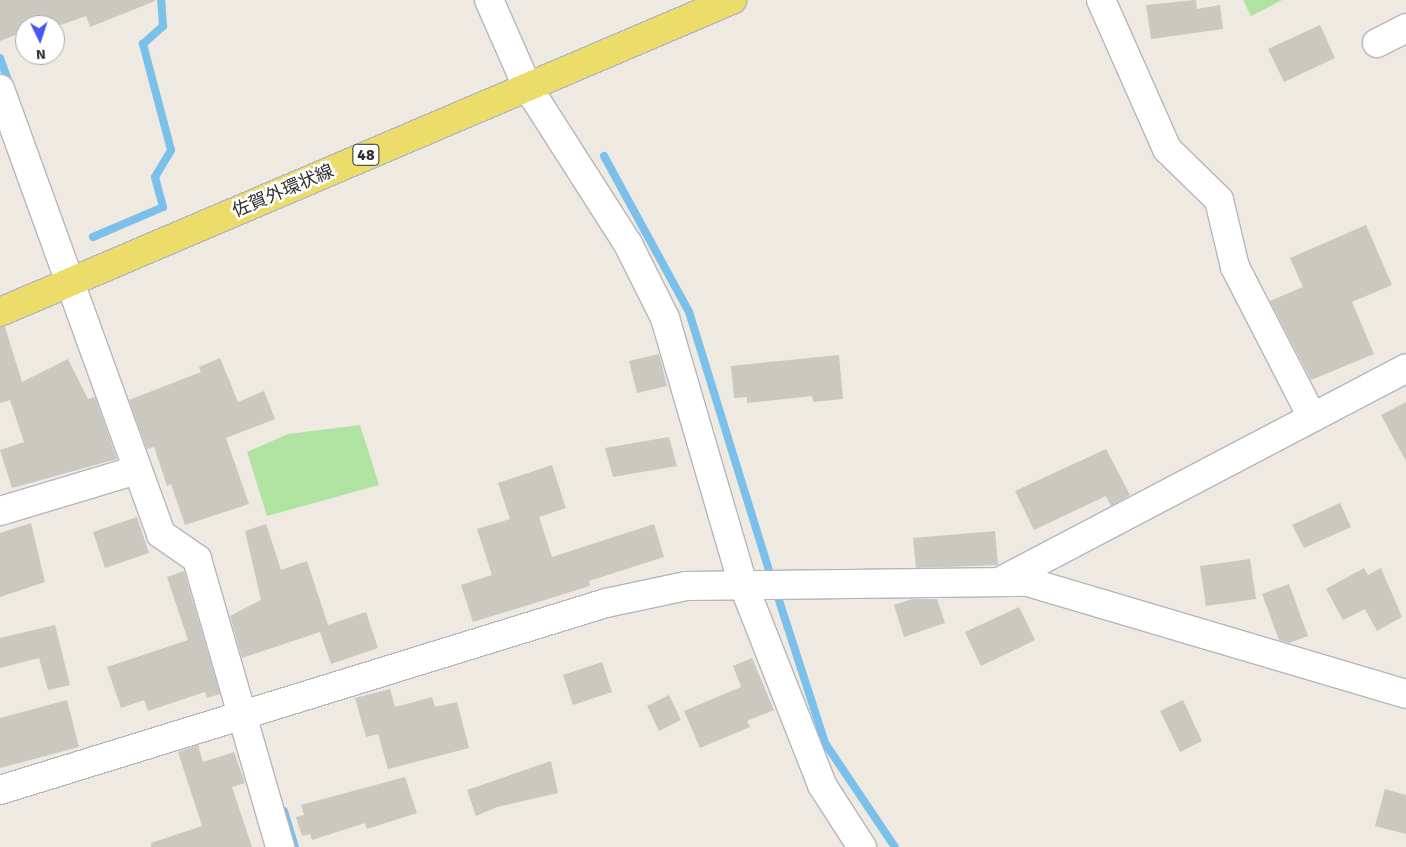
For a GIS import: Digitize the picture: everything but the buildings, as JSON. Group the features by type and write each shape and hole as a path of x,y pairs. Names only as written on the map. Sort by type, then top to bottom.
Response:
{"main road":[{"name":"佐賀外環状線","path":"0,312 732,0"}],"street":[{"path":"489,0 527,86 628,244 665,318 751,583 822,785 862,847"},
{"path":"1101,0 1167,149 1219,200 1235,266 1312,417"},
{"path":"1377,43 1406,28"},
{"path":"0,88 161,534 198,559 280,847"},
{"path":"1002,581 1406,368"},
{"path":"0,511 138,470"},
{"path":"0,790 241,713 606,603 686,586 791,582 1002,581 1068,591 1406,694"}],"green space":[{"path":"1243,0 1282,0 1251,16"},
{"path":"360,425 379,485 267,516 247,452 288,434"}],"waterway":[{"path":"93,237 163,207 155,177 171,150 143,44 163,26 161,0"},
{"path":"0,58 10,86"},
{"path":"604,156 689,312 772,580"},
{"path":"776,591 825,743 895,847"},
{"path":"284,811 295,847"}]}
